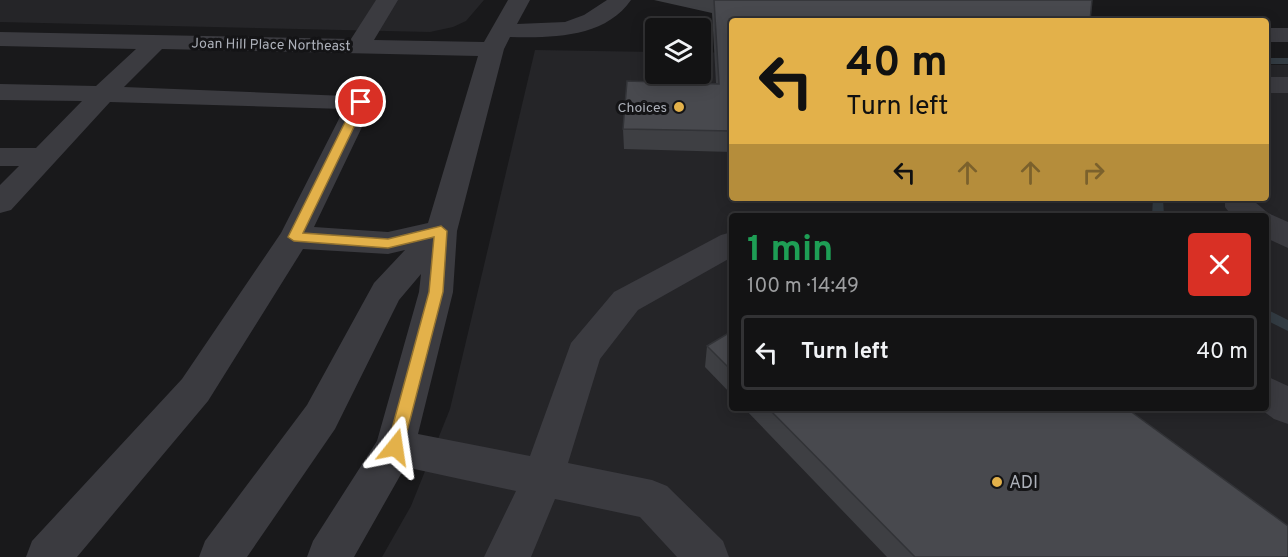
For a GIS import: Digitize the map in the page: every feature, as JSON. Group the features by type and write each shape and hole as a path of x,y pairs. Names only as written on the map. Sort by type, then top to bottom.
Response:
{"street":[{"path":"358,46 387,0"},
{"path":"329,557 395,447 436,292 441,231 497,39 519,0"},
{"name":"Joan Hill Place Northeast","path":"0,39 358,46 497,39 572,29 599,18 620,0"},
{"path":"1269,35 1288,35"},
{"path":"0,203 103,94 156,42"},
{"path":"1269,85 1288,85"},
{"path":"0,92 361,102 294,237 195,390 48,557"},
{"path":"0,156 43,158"},
{"path":"1240,201 1240,207 1250,213"},
{"path":"1269,225 1288,237"},
{"path":"294,237 388,243 441,231"},
{"path":"221,557 321,417 386,292 441,231"},
{"path":"506,557 514,546 543,477 584,353 626,301 729,245"},
{"path":"1269,394 1288,407"},
{"path":"395,447 652,500 707,557"}],"shaded area":[{"path":"0,0 484,0 466,21 453,27 430,32 0,22"},
{"path":"535,50 645,52 645,84 711,84 711,52 729,53 729,201 1269,201 1269,65 1288,65 1288,557 382,557 411,506 450,409"}],"building":[{"path":"714,0 1092,0 1090,18 729,18 729,131 623,129 627,81 645,82 645,84 719,84"},
{"path":"729,333 729,368 707,346"},
{"name":"ADI","path":"771,411 1130,411 1288,526 1288,557 915,557"}],"waterway":[{"path":"1269,61 1288,61"},
{"path":"1158,201 1158,213"},
{"path":"1269,316 1288,326"}],"place":[{"name":"Choices","path":"679,107"},
{"name":"ADI","path":"997,482"}],"route":[{"path":"361,102 294,237 388,243 441,231 436,292 395,447"}]}
